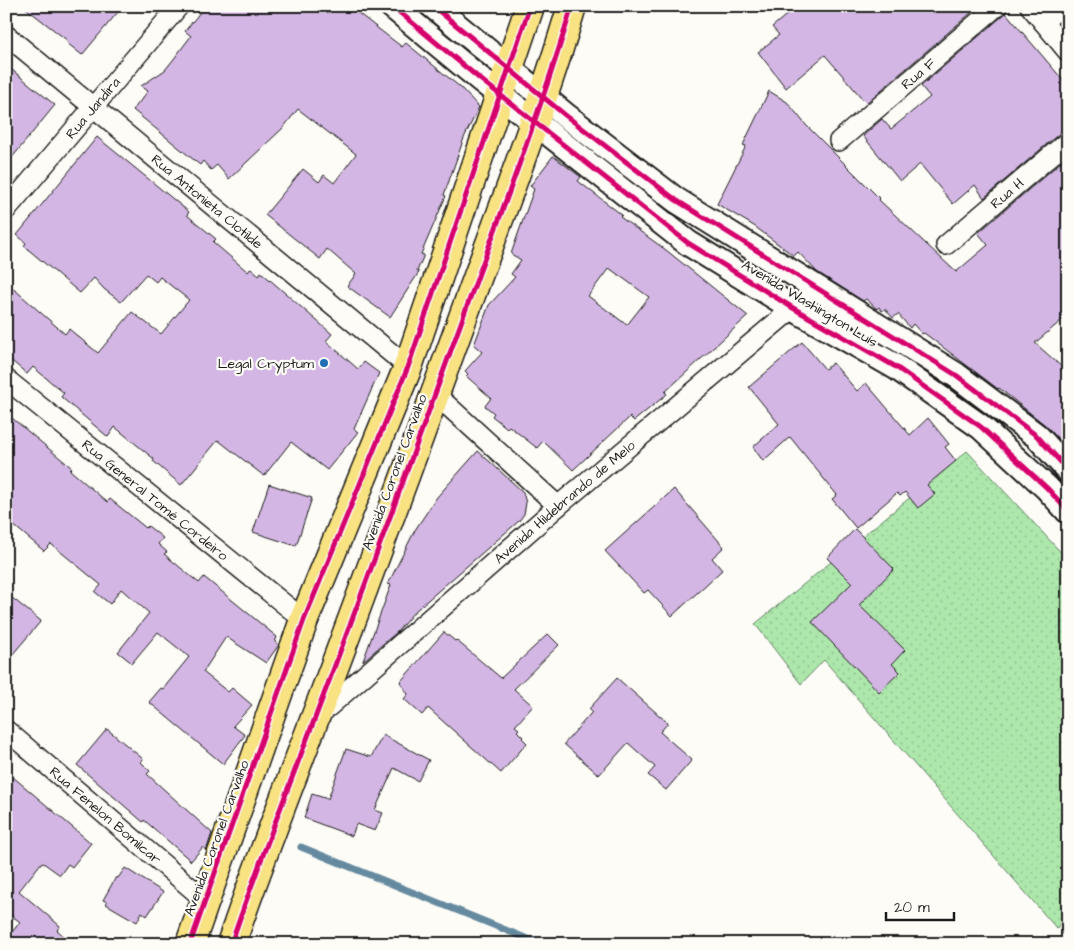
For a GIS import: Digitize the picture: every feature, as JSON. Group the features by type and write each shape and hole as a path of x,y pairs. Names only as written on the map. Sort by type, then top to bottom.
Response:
{"main road":[{"name":"Avenida Coronel Carvalho","path":"190,944 304,620 408,367 530,6"},
{"name":"Avenida Coronel Carvalho","path":"231,944 544,97 572,6"}],"street":[{"name":"Rua Jandira","path":"6,210 179,6"},
{"name":"Avenida Washington Luís","path":"432,6 544,97 676,200 956,375 1037,436 1068,470"},
{"name":"Rua F","path":"839,141 997,6"},
{"path":"1030,6 1068,52"},
{"path":"1043,22 1062,6"},
{"name":"Avenida Washington Luís","path":"396,8 534,123 688,242 793,308 896,367 981,427 1048,488 1068,511"},
{"name":"Rua Antonieta Clotilde","path":"6,35 408,367"},
{"name":"Rua H","path":"946,245 1068,141"},
{"name":"Avenida Hildebrando de Melo","path":"314,720 558,506 817,288"},
{"name":"Rua General Tomé Cordeiro","path":"6,379 304,620"},
{"path":"435,394 558,506"},
{"name":"Rua Fenelon Bomilcar","path":"6,730 207,895"}],"green space":[{"path":"967,451 1068,560 1068,908 1057,929 824,660 801,684 755,624"}],"building":[{"path":"23,6 123,6 82,55 67,43 68,41"},
{"path":"205,6 349,6 402,47 406,43 460,87 479,107 464,138 444,195 446,196 421,254 424,255 417,271 419,272 390,317 347,286 356,274 327,249 320,259 265,215 303,169 319,182 324,175 334,183 356,154 298,109 283,128 229,179 217,165 211,170 203,161 200,165 133,110 148,91 141,86 165,70 173,60 191,36 185,31"},
{"path":"797,6 979,6 866,103 825,55 786,88 758,52 779,35 772,27"},
{"path":"1006,13 1068,86 1068,130 1061,132 984,198 975,185 953,204 920,164 900,181 863,136 882,119 891,129 930,97 921,86"},
{"path":"6,65 55,105 6,165"},
{"path":"769,91 787,102 806,125 879,200 956,272 988,245 978,233 1068,156 1068,315 1035,343 1063,368 1061,370 1068,376 1068,449 1045,425 999,388 924,333 922,334 913,324 910,328 898,314 893,318 885,309 882,311 879,307 877,309 866,299 863,301 817,272 798,252 794,256 754,226 717,204 746,146 743,145"},
{"path":"97,137 189,212 187,215 216,239 213,242 248,272 251,268 259,275 261,272 332,334 326,341 358,369 364,362 379,373 354,429 358,432 327,470 291,442 264,476 218,440 181,485 153,461 154,459 115,427 108,437 61,397 64,393 33,367 27,374 6,356 6,282 65,334 69,329 98,353 132,312 161,334 189,300 160,277 156,282 146,274 121,302 104,289 94,278 80,293 24,246 26,243 17,235"},
{"path":"553,156 581,177 578,181 622,215 620,217 666,250 748,316 665,392 667,394 634,421 630,417 573,470 543,441 537,448 509,426 507,428 492,416 494,413 485,406 491,398 466,376 468,374 465,371 482,352 474,345 489,305 515,277 511,274 521,260 511,254 534,189 530,186","holes":["609,268 649,297 627,325 588,296"]},
{"path":"802,342 825,369 833,363 857,391 866,383 910,435 928,418 949,444 945,447 956,461 927,485 935,494 918,508 905,492 900,496 897,493 856,528 832,499 837,495 790,437 763,461 753,447 779,424 749,387"},
{"path":"6,413 72,468 70,470 107,502 110,499 146,528 148,526 163,538 158,544 167,552 164,554 199,583 204,577 277,637 275,642 279,645 266,663 226,637 203,672 228,692 232,688 252,705 233,726 245,735 223,764 149,702 161,688 163,689 189,657 158,632 132,663 118,652 149,613 121,589 110,604 95,592 101,585 51,544 44,551 6,519"},
{"path":"478,451 523,492 526,503 524,514 519,521 414,612 397,632 363,661 391,585 388,584 415,530 437,497"},
{"path":"269,484 312,498 296,546 253,532"},
{"path":"674,489 724,547 712,558 722,570 672,616 648,590 644,593 605,551"},
{"path":"855,529 894,569 859,605 905,650 892,664 900,672 879,692 812,622 852,583 827,558"},
{"path":"6,593 41,621 6,662"},
{"path":"444,632 501,678 548,634 559,645 514,689 533,706 515,726 519,729 517,731 527,743 501,773 428,708 422,715 404,699 408,694 400,682"},
{"path":"617,678 668,723 660,732 692,760 666,790 648,775 655,767 628,743 599,775 564,744 592,712 589,709"},
{"path":"107,729 143,759 141,762 150,771 147,774 212,833 206,851 203,847 191,861 77,765"},
{"path":"383,735 429,760 418,781 394,768 375,810 383,813 375,831 356,824 352,836 304,818 312,794 328,799 346,749 371,757"},
{"path":"6,771 91,843 72,867 68,864 60,875 42,862 19,891 60,926 57,930 73,944 18,944 9,936 20,922 6,911"},
{"path":"125,868 163,892 147,916 142,912 137,922 106,904 107,902 103,900 116,877 118,878"}],"waterway":[{"path":"301,847 540,944"}],"cycle path":[{"path":"392,6 480,79 688,243 793,308 896,367 981,427 1047,488 1068,511"},
{"path":"433,6 565,115 676,200 956,375 1037,436 1068,470"},
{"path":"190,944 304,620 408,367 530,6"},
{"path":"231,944 377,553 515,175 551,74 572,6"}],"place":[{"name":"Legal Cryptum","path":"324,363"}]}
